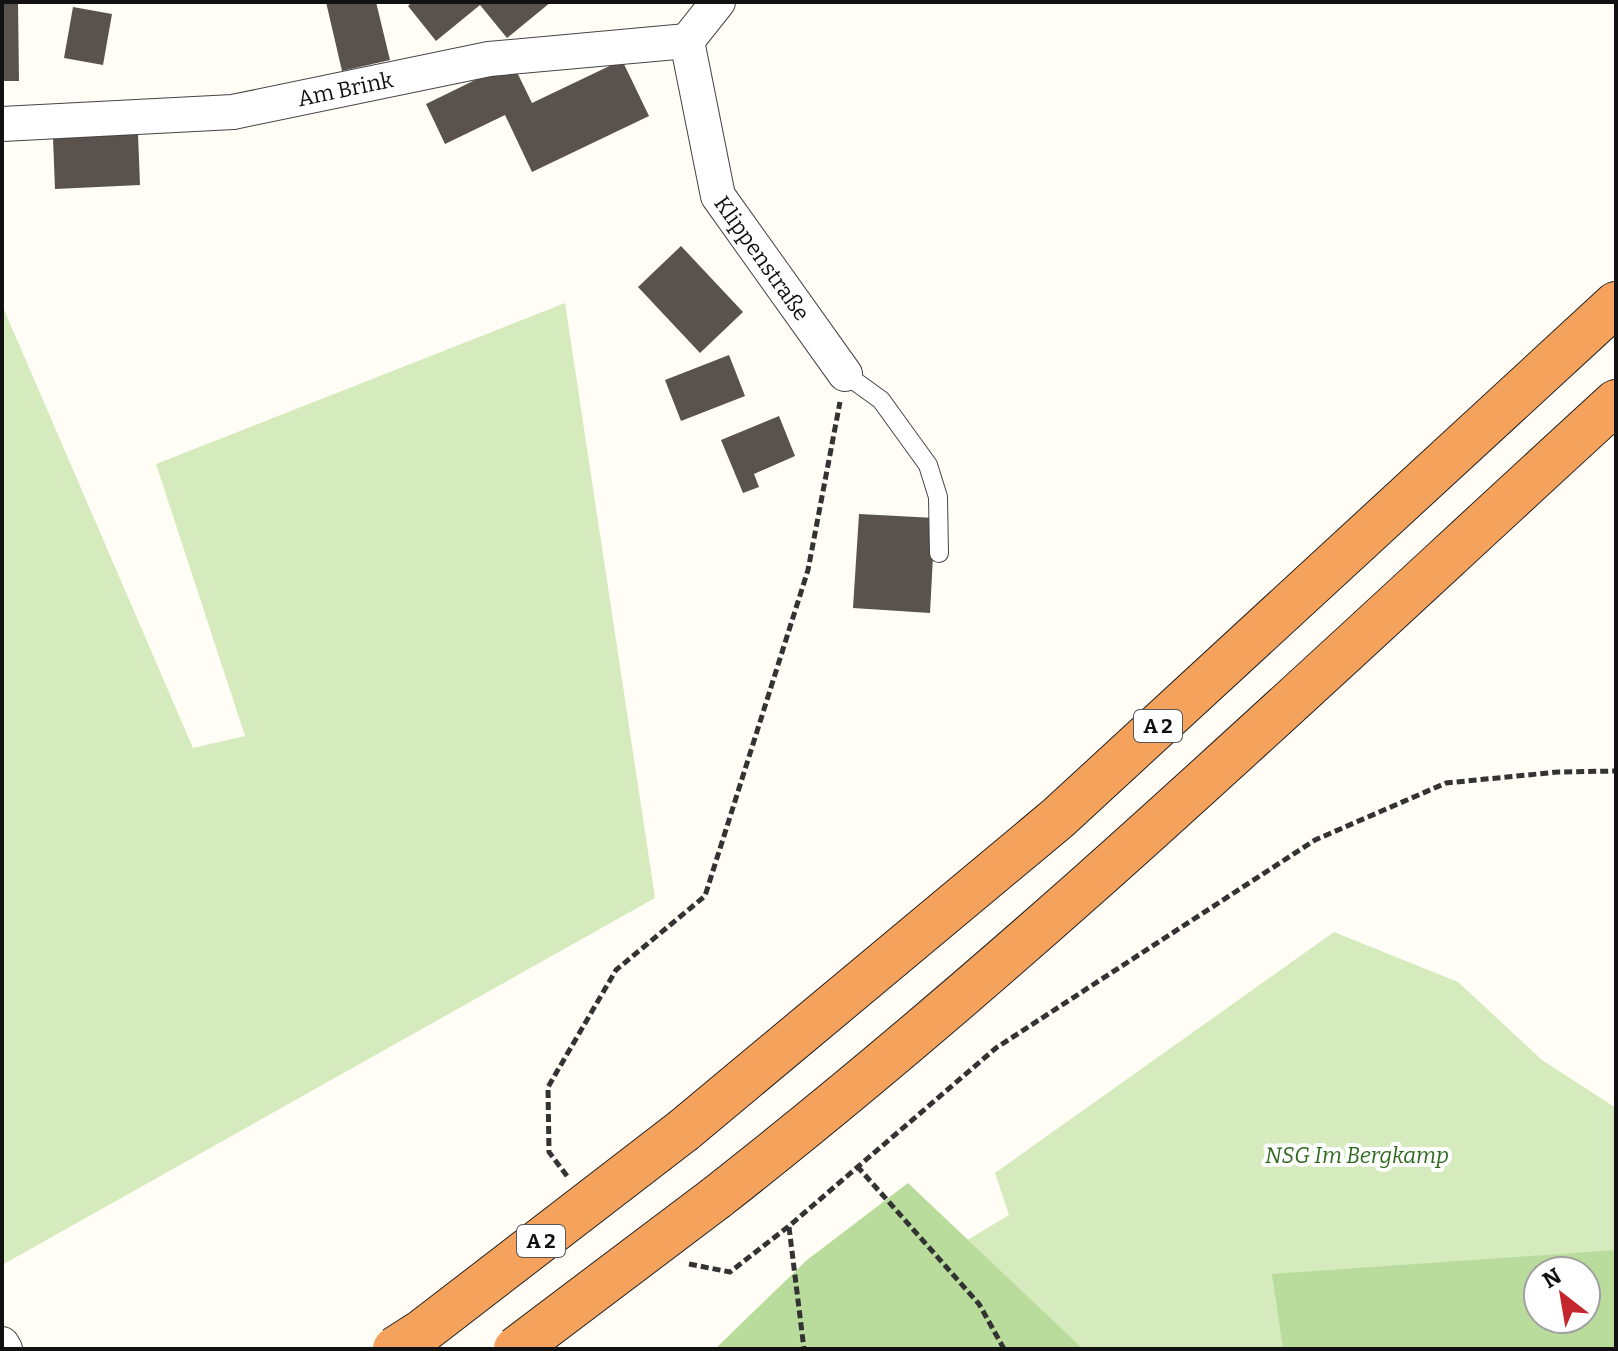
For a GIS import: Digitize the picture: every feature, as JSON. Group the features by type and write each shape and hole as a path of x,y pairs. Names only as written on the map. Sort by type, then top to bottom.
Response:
{"highway":[{"name":"A 2","path":"395,1349 423,1331 684,1130 1058,818 1616,304"},
{"path":"516,1349 815,1119 1107,868 1616,402"}],"street":[{"path":"687,41 718,2"},
{"name":"Am Brink","path":"2,124 233,112 489,59 687,41"},
{"name":"Klippenstraße","path":"687,41 718,196 845,374"}],"lane":[{"path":"845,374 881,400 928,465 938,497 939,553"}],"path":[{"path":"567,1177 549,1152 548,1087 616,970 705,896 808,570 845,374"},
{"path":"685,1264 730,1272 789,1226 996,1048 1315,840 1446,783 1558,772 1616,771"},
{"path":"857,1166 979,1304 1004,1349"},
{"path":"789,1226 804,1349"}],"green space":[{"path":"565,303 655,898 2,1265 2,305 193,748 245,736 156,464"},
{"name":"NSG Im Bergkamp","path":"1334,932 1458,982 1542,1060 1616,1108 1616,1349 1012,1349 949,1251 1009,1215 995,1173"},
{"path":"908,1183 1083,1349 715,1349 807,1260"},
{"path":"1616,1250 1616,1349 1283,1349 1272,1274 1522,1257 1522,1335 1602,1335 1602,1255 1544,1255"}],"building":[{"path":"2,2 18,2 19,81 2,81"},
{"path":"326,2 376,2 390,60 342,71"},
{"path":"412,2 551,2 507,38 480,5 436,41 408,6"},
{"path":"73,7 112,14 103,65 64,58"},
{"path":"622,60 649,116 532,172 505,115 445,144 426,104 512,62 532,103"},
{"path":"138,134 140,185 55,189 53,138"},
{"path":"681,246 743,312 700,353 638,287"},
{"path":"729,355 745,396 681,421 665,380"},
{"path":"779,416 795,456 754,474 759,487 743,493 721,440"},
{"path":"859,514 935,518 930,613 853,608"}]}
